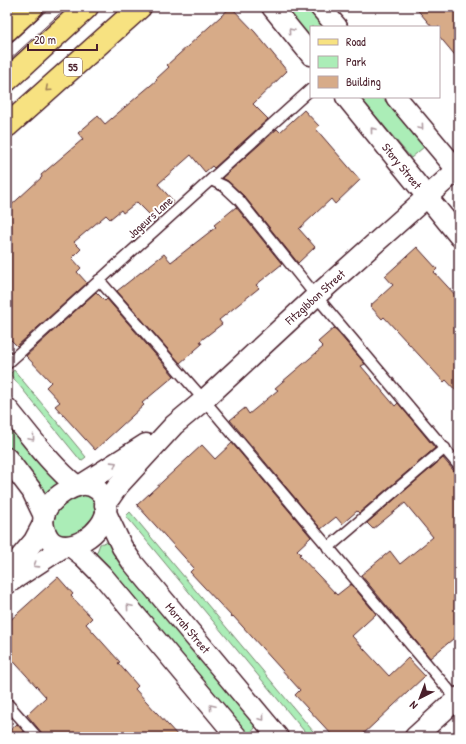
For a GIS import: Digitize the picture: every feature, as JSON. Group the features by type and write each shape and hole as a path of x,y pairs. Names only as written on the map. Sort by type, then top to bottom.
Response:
{"main road":[{"path":"7,30 32,7"},
{"path":"7,80 87,7"},
{"name":"55","path":"7,126 140,7"}],"street":[{"path":"272,7 310,54"},
{"path":"320,7 336,26"},
{"name":"Story Street","path":"347,98 459,236"},
{"path":"397,98 458,171"},
{"name":"Fitzgibbon Street","path":"79,485 174,425 204,400 316,296 458,171"},
{"path":"7,408 54,464 70,481 79,485"},
{"name":"Fitzgibbon Street","path":"106,509 118,486 174,425"},
{"path":"7,458 32,491 44,520 46,534 50,540 54,544 68,546 83,556 102,575 237,737"},
{"path":"7,573 38,534 48,506 55,498 67,490 79,485 88,484 96,489 103,497 106,509 103,522 96,531 86,539 68,546 7,584"},
{"name":"Morrah Street","path":"106,509 122,547 132,562 278,737"},
{"path":"415,737 458,699"}],"lane":[{"name":"Jageurs Lane","path":"7,364 310,90"},
{"path":"212,180 224,186 239,200 316,296 459,466"},
{"path":"99,280 204,400 328,548 458,699"},
{"path":"328,548 444,448"},
{"path":"7,703 37,737"}],"green space":[{"path":"284,7 310,7 326,26 310,26 310,39"},
{"path":"361,98 383,98 424,147 411,158"},
{"path":"14,370 86,457 81,461 10,374"},
{"path":"7,420 60,483 47,491 45,495 7,450"},
{"path":"88,493 99,505 94,520 73,538 54,534 53,514 68,498"},
{"path":"130,512 318,737 309,737 126,516"},
{"path":"106,542 112,546 257,720 253,731 246,734 95,557 100,544"}],"building":[{"path":"231,7 255,32 287,71 253,104 268,119 214,168 212,166 205,172 191,155 158,184 174,202 155,220 137,202 123,213 121,210 110,219 106,215 74,242 81,249 72,258 81,268 77,272 87,283 17,346 7,336 7,209 42,177 41,175 83,139 78,133 98,116 105,124 157,80 156,79 169,67 167,65"},
{"path":"415,7 459,7 459,60 440,37 440,26 431,26"},
{"path":"304,110 319,126 316,129 360,180 335,204 331,199 299,229 315,247 298,263 244,196 228,181 222,178 277,129 280,132"},
{"path":"236,207 282,264 256,285 259,288 219,320 222,324 200,341 202,344 180,363 117,291 164,254 171,262 216,227 214,225"},
{"path":"417,247 437,269 434,272 459,299 459,394 446,380 444,382 384,317 382,319 370,306 393,285 385,276"},
{"path":"96,292 105,301 107,299 174,376 142,403 144,405 95,450 55,406 60,402 46,387 51,382 26,356"},
{"path":"334,328 365,364 361,366 395,406 398,403 435,448 359,513 357,511 342,524 336,517 321,529 230,420 245,408 249,414 278,390 275,388 323,347 318,342"},
{"path":"232,443 311,537 297,550 301,554 299,555 337,595 351,584 376,614 352,636 389,676 408,658 425,676 360,737 334,737 295,695 300,690 233,616 232,617 190,572 194,568 137,505 202,445 215,459"},
{"path":"443,458 459,477 459,634 430,658 361,575 390,551 400,564 433,537 405,503 373,529 367,523"},
{"path":"58,577 73,594 71,596 92,618 86,624 120,662 118,663 138,686 135,689 179,737 43,737 42,733 27,715 46,697 7,654 7,623"},
{"path":"17,724 28,737 7,737 7,733"}],"tram line":[{"path":"7,46 50,7"},
{"path":"7,62 67,7"}]}
